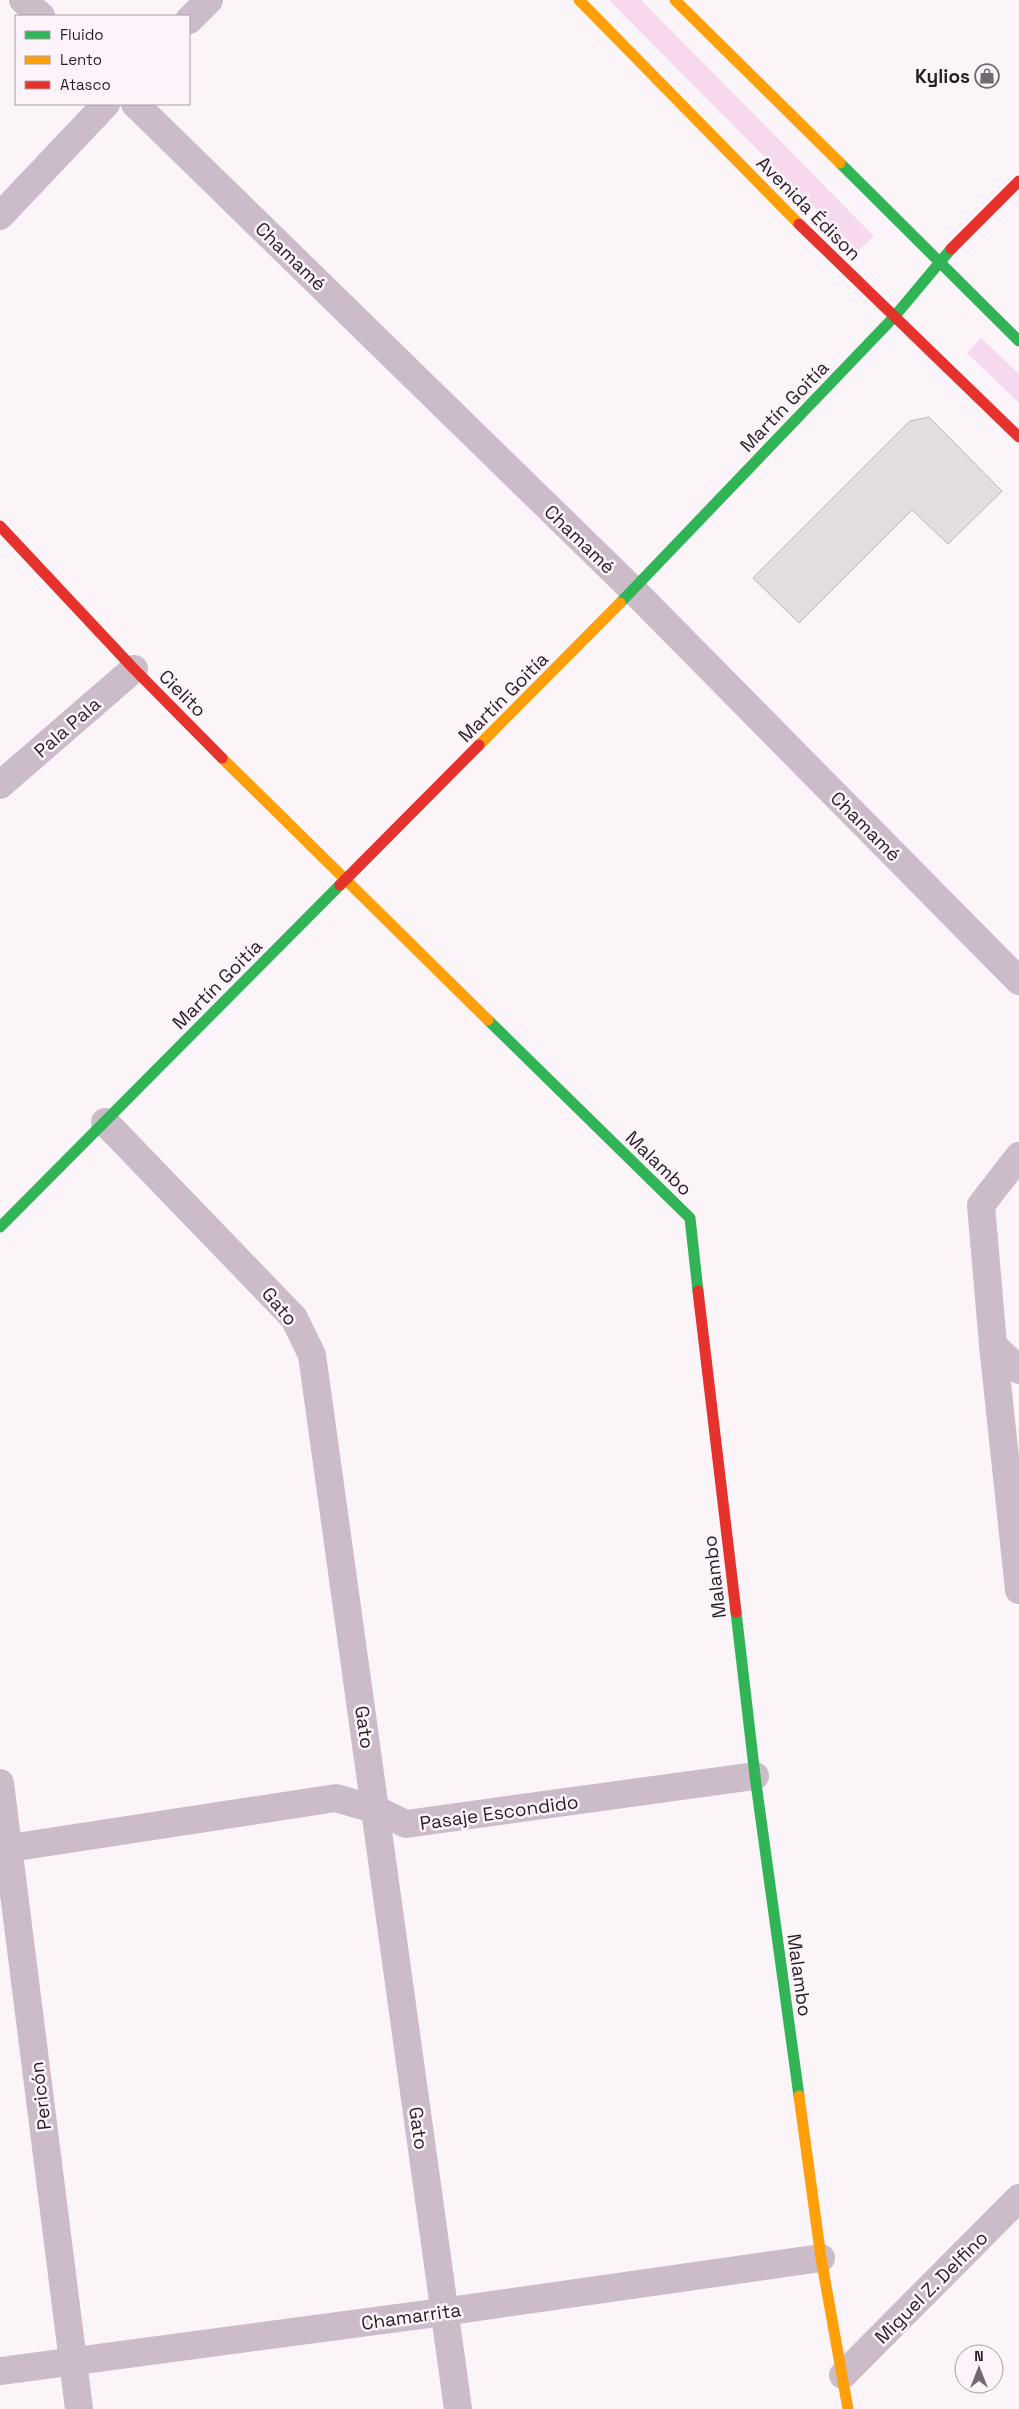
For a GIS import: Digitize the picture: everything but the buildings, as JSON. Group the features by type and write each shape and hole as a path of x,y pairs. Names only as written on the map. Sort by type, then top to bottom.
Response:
{"street":[{"path":"23,0 40,15"},
{"path":"190,19 209,0"},
{"name":"Avenida Édison","path":"579,0 894,317 1019,437"},
{"path":"674,0 1019,341"},
{"path":"0,216 105,105"},
{"name":"Chamamé","path":"136,105 633,590 1019,981"},
{"name":"Martín Goitía","path":"0,1227 633,590 894,317 938,262 1019,180"},
{"name":"Cielito","path":"0,526 134,669 345,881"},
{"name":"Pala Pala","path":"0,784 134,669"},
{"name":"Malambo","path":"345,881 690,1218 755,1776 820,2258 848,2409"},
{"name":"Gato","path":"105,1122 294,1318 312,1355 377,1810 443,2312 458,2409"},
{"path":"1019,1156 981,1205 993,1345 1019,1590"},
{"path":"993,1345 1019,1370"},
{"name":"Pasaje Escondido","path":"10,1848 336,1798 377,1810 406,1824 755,1776"},
{"name":"Pericón","path":"0,1783 10,1848 71,2360 79,2409"},
{"name":"Miguel Z. Delfino","path":"842,2375 1019,2198"},
{"name":"Chamarrita","path":"0,2371 71,2360 443,2312 820,2258"}],"shaded area":[{"path":"609,0 641,0 874,236 858,251"},
{"path":"981,338 1019,374 1019,403 967,353"}],"traffic: fast":[{"path":"840,163 1019,341"},
{"path":"620,603 894,317 951,249"},
{"path":"0,1227 340,885"},
{"path":"488,1020 690,1218 698,1291"},
{"path":"736,1612 755,1776 799,2096"}],"traffic: slow":[{"path":"579,0 799,224"},
{"path":"675,0 840,163"},
{"path":"479,745 620,603"},
{"path":"222,758 488,1020"},
{"path":"799,2096 821,2258 848,2409"}],"traffic: jam":[{"path":"951,249 1019,181"},
{"path":"799,224 1019,437"},
{"path":"0,526 134,669 222,758"},
{"path":"340,885 479,745"},
{"path":"698,1291 736,1612"}],"place":[{"name":"Kylios","path":"987,76"}]}
